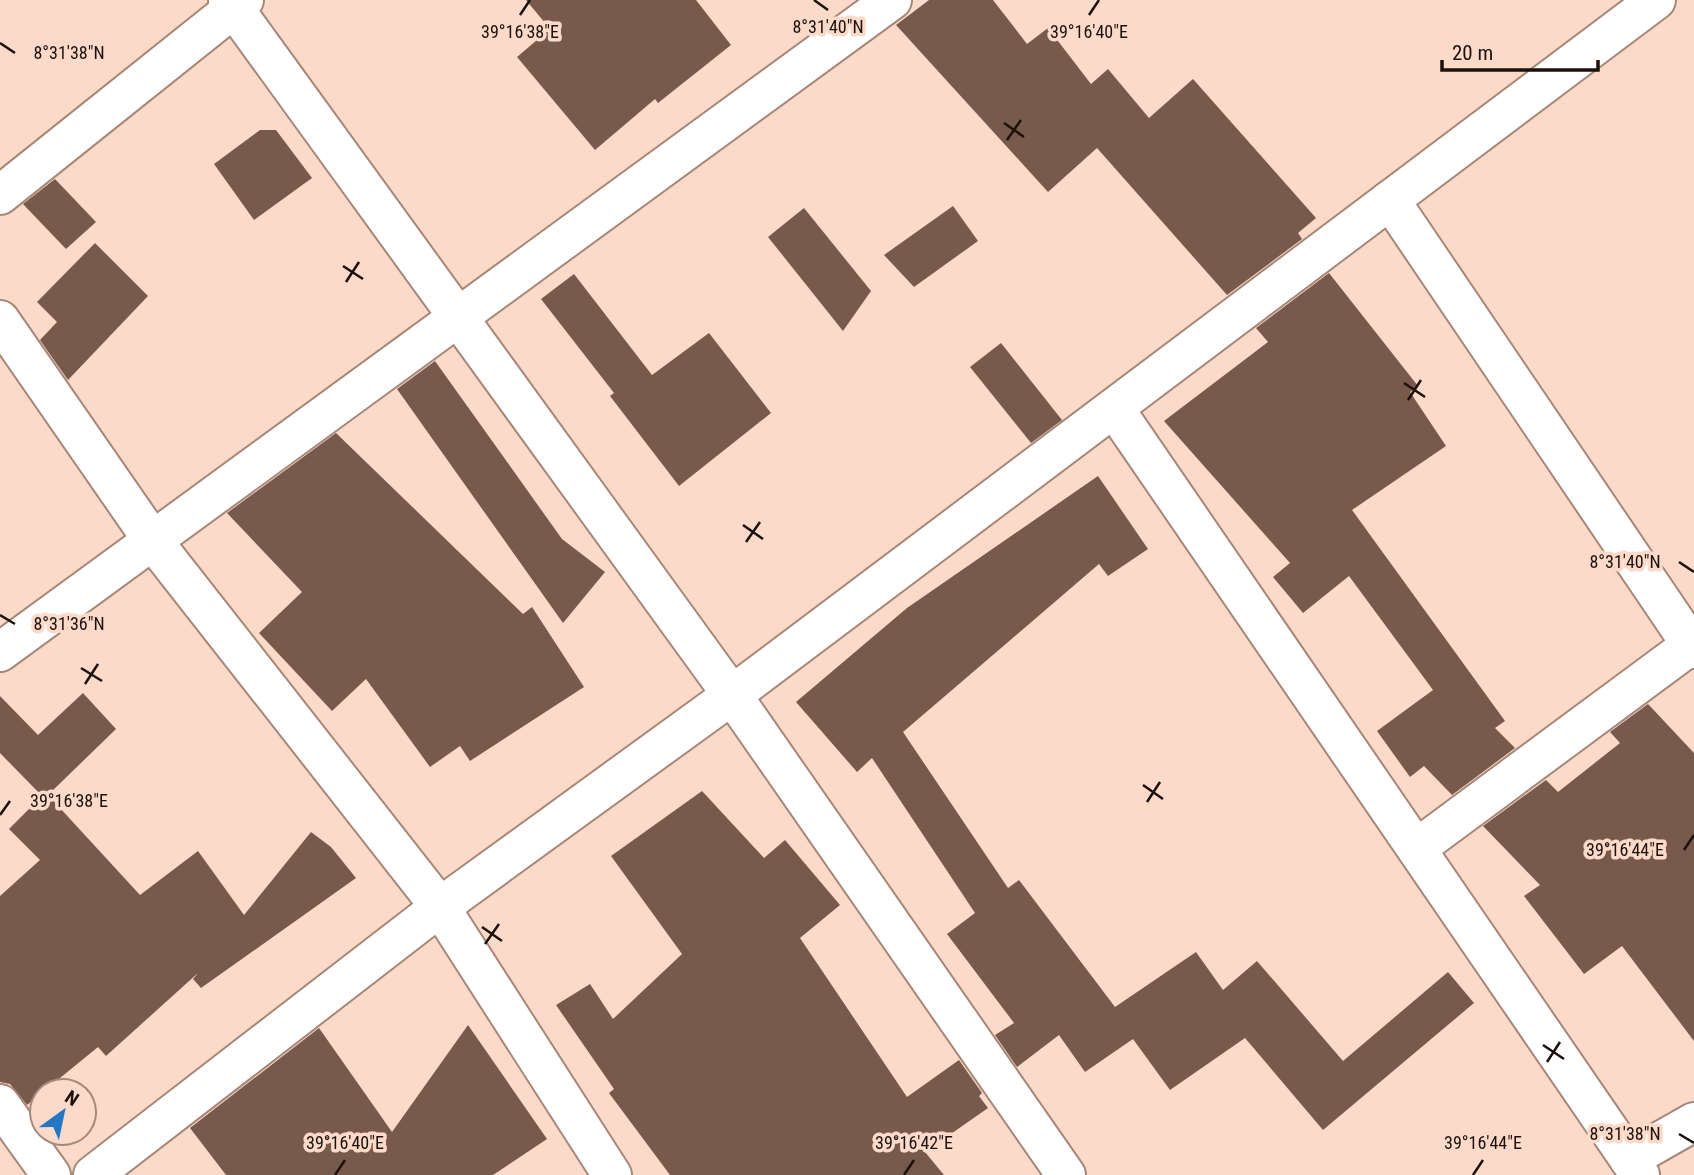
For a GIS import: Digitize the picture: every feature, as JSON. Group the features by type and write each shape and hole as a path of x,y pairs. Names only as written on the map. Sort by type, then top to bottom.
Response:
{"street":[{"path":"0,652 891,0"},
{"path":"93,1175 440,907 733,695 1656,0"},
{"path":"0,195 236,3 733,695 1066,1175"},
{"path":"1390,200 1693,647 1417,848"},
{"path":"0,320 153,541 440,907 612,1175"},
{"path":"1114,408 1635,1167 1694,1122"},
{"path":"0,1104 51,1175"}],"building":[{"path":"526,0 696,0 731,45 658,103 655,99 595,150 517,57 550,29"},
{"path":"929,0 993,0 1027,44 1048,28 1091,84 1108,69 1149,118 1193,79 1316,218 1298,233 1302,239 1227,295 1097,148 1048,192 896,25"},
{"path":"260,130 276,130 312,178 254,220 214,164"},
{"path":"55,179 96,222 66,249 23,204"},
{"path":"953,206 978,241 914,287 884,255"},
{"path":"804,208 871,291 843,331 768,237"},
{"path":"95,243 148,296 68,380 40,340 57,322 37,302"},
{"path":"1329,273 1418,386 1410,392 1446,446 1352,510 1505,721 1495,728 1515,748 1452,795 1424,766 1410,777 1377,731 1433,690 1349,576 1303,613 1273,577 1290,563 1164,421 1268,342 1256,328"},
{"path":"574,274 652,375 709,333 771,413 679,486 610,396 614,393 541,299"},
{"path":"1001,343 1062,420 1031,443 970,367"},
{"path":"435,361 562,539 605,572 563,623 397,389"},
{"path":"336,433 523,614 532,607 584,687 470,761 460,746 430,767 366,679 332,711 259,633 302,592 227,513"},
{"path":"1098,476 1148,549 1108,576 1099,564 903,732 1008,888 1019,880 1115,1007 1196,952 1223,990 1257,961 1343,1061 1448,972 1474,1003 1323,1130 1245,1038 1170,1090 1133,1039 1085,1072 1059,1035 1017,1067 995,1035 1014,1023 947,934 975,913 872,758 857,772 796,702 907,608"},
{"path":"83,693 116,729 48,795 140,895 198,851 244,915 311,832 331,847 356,878 201,988 193,979 198,973 106,1056 98,1047 61,1077 28,1077 27,1105 10,1084 0,1082 0,896 40,860 9,829 42,796 0,753 0,696 38,735"},
{"path":"1648,704 1694,753 1694,1041 1622,946 1584,974 1524,896 1540,885 1483,826 1546,780 1558,792 1620,743 1610,732"},
{"path":"702,791 764,858 785,840 840,905 800,938 907,1097 959,1060 982,1093 979,1096 988,1108 925,1152 944,1175 670,1175 609,1093 614,1089 556,1005 590,984 613,1019 682,954 611,856"},
{"path":"468,1025 547,1139 493,1175 226,1175 190,1128 319,1028 392,1132"}]}
